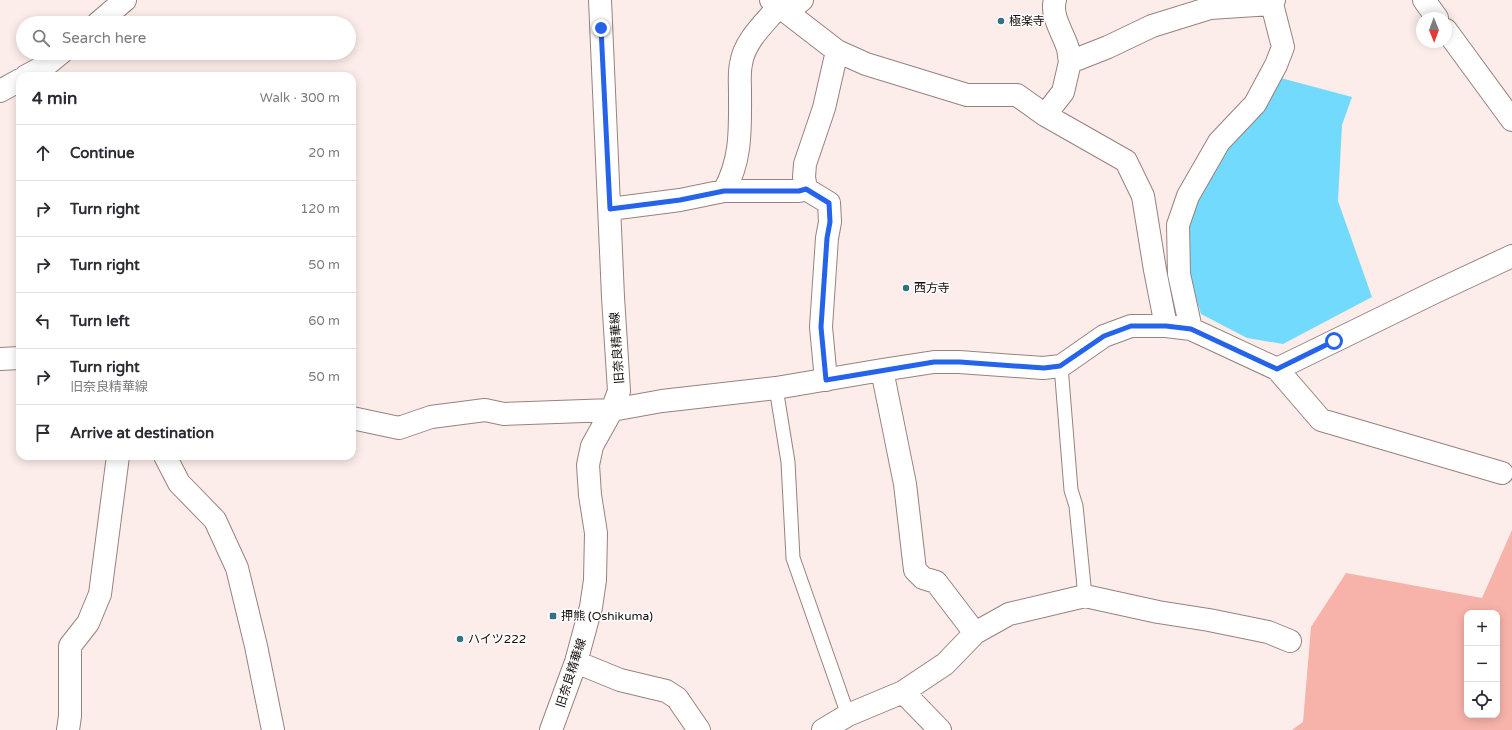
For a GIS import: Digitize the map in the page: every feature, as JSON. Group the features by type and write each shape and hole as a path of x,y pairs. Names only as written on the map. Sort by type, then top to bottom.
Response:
{"street":[{"path":"106,16 125,0"},
{"name":"旧奈良精華線","path":"551,730 576,662 591,607 595,580 596,532 590,495 588,465 592,446 612,410 619,391 613,297 600,0"},
{"path":"1045,115 1063,92 1070,62 1068,49 1055,15 1055,0"},
{"path":"1424,0 1433,12"},
{"path":"1070,62 1108,47 1152,26 1210,8 1273,2 1283,47 1276,65 1255,104 1219,142 1188,196 1178,225 1179,274 1191,329"},
{"path":"724,191 730,179 739,151 741,64 747,46 756,32 785,4 837,51 866,64 966,95 1017,95 1045,115 1126,161 1143,196 1166,326"},
{"path":"1452,38 1512,120"},
{"path":"806,189 804,177 805,164 824,108 837,51"},
{"path":"34,72 52,60"},
{"path":"0,91 16,82"},
{"path":"610,209 680,200 724,191 799,191 806,189 829,203 830,222 827,238 821,327 826,380"},
{"path":"1277,369 1512,256"},
{"path":"356,419 399,428 431,417 485,410 504,414 612,410 662,401 776,388 934,362 960,362 1044,368 1060,366 1104,336 1131,326 1166,326 1191,329 1277,369 1321,420 1502,473"},
{"path":"0,359 16,358"},
{"path":"882,370 905,484 915,570 923,578 936,582 975,633"},
{"path":"68,730 70,716 70,646 88,623 100,594 117,460"},
{"path":"167,460 179,483 215,520 237,568 256,646 272,730"},
{"path":"823,730 848,715 903,692 945,664 975,633 1009,614 1086,596 1158,612 1209,620 1268,632 1290,641"},
{"path":"576,662 620,680 666,691 677,698 699,730"},
{"path":"903,692 940,730"}],"lane":[{"path":"1060,366 1071,490 1076,506 1086,596"},
{"path":"776,388 788,462 793,558 848,715"}],"shaded area":[{"path":"1512,530 1512,730 1292,730 1303,722 1311,627 1346,573 1482,598"}],"water":[{"path":"1277,77 1352,97 1342,125 1338,201 1372,297 1283,344 1247,338 1201,314 1181,249 1189,192"}],"place":[{"name":"極楽寺","path":"1001,21"},
{"name":"西方寺","path":"906,288"},
{"name":"押熊 (Oshikuma)","path":"553,616"},
{"name":"ハイツ222","path":"460,639"}],"route":[{"path":"601,28 610,209 680,200 724,191 799,191 806,189 829,203 830,222 827,238 821,327 826,380 934,362 960,362 1044,368 1060,366 1104,336 1131,326 1166,326 1191,329 1277,369 1334,341"}]}
